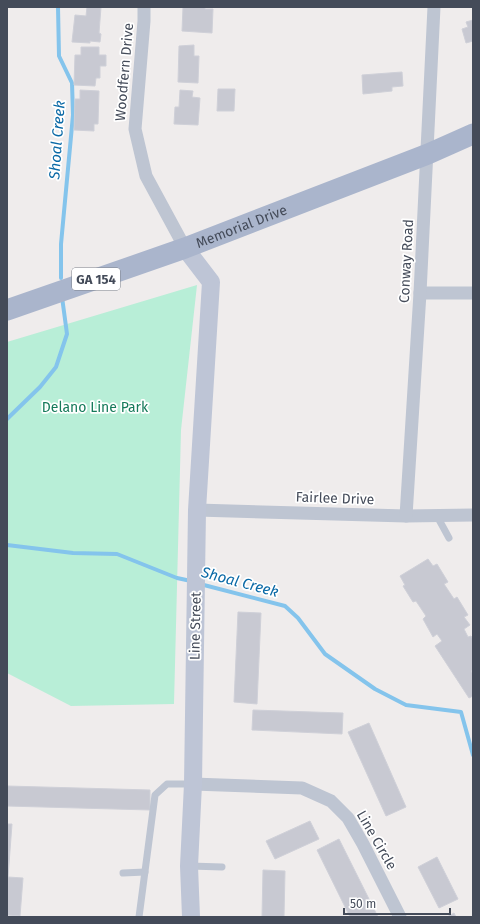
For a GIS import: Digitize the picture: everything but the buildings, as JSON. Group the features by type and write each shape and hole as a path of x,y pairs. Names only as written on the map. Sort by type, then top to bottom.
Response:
{"main road":[{"name":"Memorial Drive","path":"7,310 185,248 428,154 473,134"}],"street":[{"name":"Woodfern Drive","path":"144,7 135,129 146,176 185,248"},
{"name":"Conway Road","path":"406,516 428,154 434,7"},
{"name":"Line Street","path":"185,248 211,282 196,510 193,784 189,866 191,917"},
{"path":"420,292 473,293"},
{"name":"Fairlee Drive","path":"196,510 406,516 473,515"},
{"name":"Line Circle","path":"193,784 302,788 331,801 348,818 364,844 400,917"}],"lane":[{"path":"437,516 449,538"},
{"path":"139,917 155,795 167,784 193,784"},
{"path":"189,866 222,867"},
{"path":"123,873 144,872"}],"green space":[{"name":"Delano Line Park","path":"197,285 181,430 174,704 71,706 7,673 7,342"}],"waterway":[{"name":"Shoal Creek","path":"58,7 59,56 72,83 73,115 61,244 61,278"},
{"name":"Shoal Creek","path":"7,419 40,387 56,367 67,334 62,297"},
{"name":"Shoal Creek","path":"7,545 73,553 117,554 177,578 191,581"},
{"name":"Shoal Creek","path":"200,584 285,606 298,618 325,654 375,689 406,705 461,712 473,755"}]}
